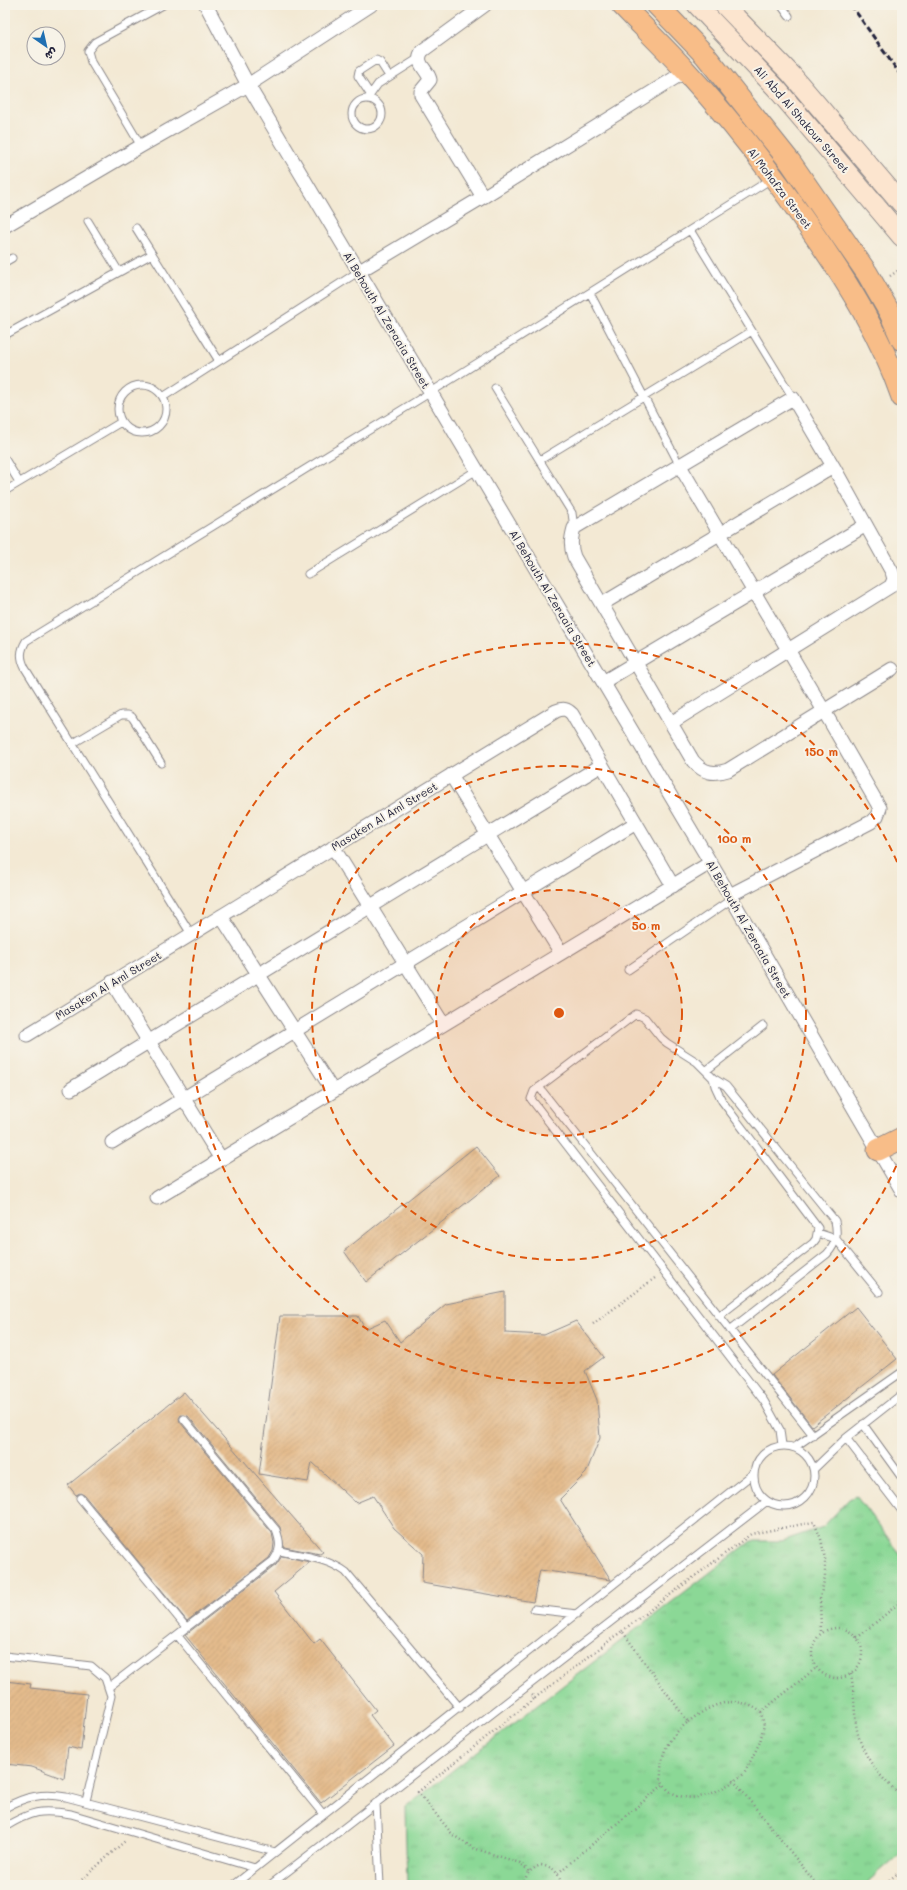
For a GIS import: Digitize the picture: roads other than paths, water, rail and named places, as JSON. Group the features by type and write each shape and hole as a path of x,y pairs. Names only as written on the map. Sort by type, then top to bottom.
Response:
{"main road":[{"name":"Al Mohafza Street","path":"622,5 686,71 774,177 846,279 882,346 902,397"},
{"name":"Al Mohafza Street","path":"657,5 705,55 791,163 867,273 890,313 902,340"},
{"name":"Ali Abd Al Shakour Street","path":"697,5 776,88 902,237"},
{"name":"Ali Abd Al Shakour Street","path":"724,5 791,74 902,204"},
{"path":"878,1150 902,1138"}],"street":[{"name":"Al Behouth Al Zeraaia Street","path":"206,5 248,85 731,897 902,1190"},
{"path":"5,226 248,85 371,5"},
{"path":"483,197 421,95 421,92 430,80 429,76 421,65 419,58 425,49 485,5"},
{"path":"358,272 483,197 686,71"},
{"path":"671,723 891,586 894,579 892,572 866,525 793,398 574,528 570,541 571,550 636,663 693,761 700,768 709,772 719,773 728,770 892,669"},
{"path":"680,466 880,808 878,816 871,822 731,897"},
{"path":"602,604 833,466"},
{"path":"603,682 866,525"},
{"name":"Masaken Al Aml Street","path":"27,1035 556,710 562,708 568,710 572,714 672,886"},
{"path":"71,1089 602,765"},
{"path":"451,775 561,953"},
{"path":"112,1142 636,823"},
{"path":"334,847 443,1024"},
{"path":"157,1198 710,863"},
{"path":"221,916 333,1091"},
{"path":"112,982 221,1159"}],"lane":[{"path":"141,146 91,62 88,51 95,42 162,5"},
{"path":"781,5 789,16"},
{"path":"389,76 380,62 376,60 358,70 358,76 369,97 378,103 381,108 381,119 374,128 363,129 354,123 352,112 357,102 369,97 378,84 419,58"},
{"path":"191,934 23,664 21,659 21,650 26,642 431,392 774,177"},
{"path":"88,221 119,272"},
{"path":"136,228 219,361"},
{"path":"690,230 793,398"},
{"path":"5,335 152,254"},
{"path":"163,397 358,272"},
{"path":"590,293 680,466"},
{"path":"540,460 752,331"},
{"path":"144,385 158,391 163,397 166,404 164,419 154,430 147,433 132,431 121,422 118,407 124,393 130,388 144,385"},
{"path":"495,388 572,512 574,528"},
{"path":"5,491 121,422"},
{"path":"5,459 19,482"},
{"path":"308,574 477,470"},
{"path":"72,744 121,715 128,715 132,717 161,763"},
{"path":"628,970 731,897"},
{"path":"730,1330 833,1248 837,1230 835,1222 733,1093 726,1086 713,1078 707,1070 661,1038 646,1018 636,1014 539,1087 532,1095 531,1099 534,1105 764,1401 780,1430 782,1446"},
{"path":"707,1070 763,1026"},
{"path":"713,1078 722,1101 816,1223 818,1234 813,1243 719,1316"},
{"path":"539,1087 813,1435"},
{"path":"818,1234 836,1239 879,1292"},
{"path":"795,1447 902,1372"},
{"path":"814,1469 862,1424 902,1394"},
{"path":"109,1687 274,1561 280,1551 280,1541 276,1530 184,1419"},
{"path":"862,1424 902,1478"},
{"path":"846,1438 902,1511"},
{"path":"234,1885 460,1708 754,1473 760,1457 774,1447 795,1447 807,1456 814,1469 814,1479 811,1489 805,1497 797,1503 787,1506 776,1505 767,1501 757,1489 754,1473"},
{"path":"80,1498 186,1627"},
{"path":"270,1885 767,1501"},
{"path":"280,1551 324,1560 336,1565 346,1572 460,1708"},
{"path":"534,1609 577,1614"},
{"path":"177,1635 324,1814"},
{"path":"5,1656 91,1666 102,1674 109,1687 111,1696 86,1801"},
{"path":"5,1808 17,1801 33,1796 49,1794 86,1801 275,1852"},
{"path":"376,1803 380,1885"},
{"path":"5,1827 28,1814 40,1811 56,1811 255,1868"}],"railway":[{"path":"851,5 902,77"}]}
